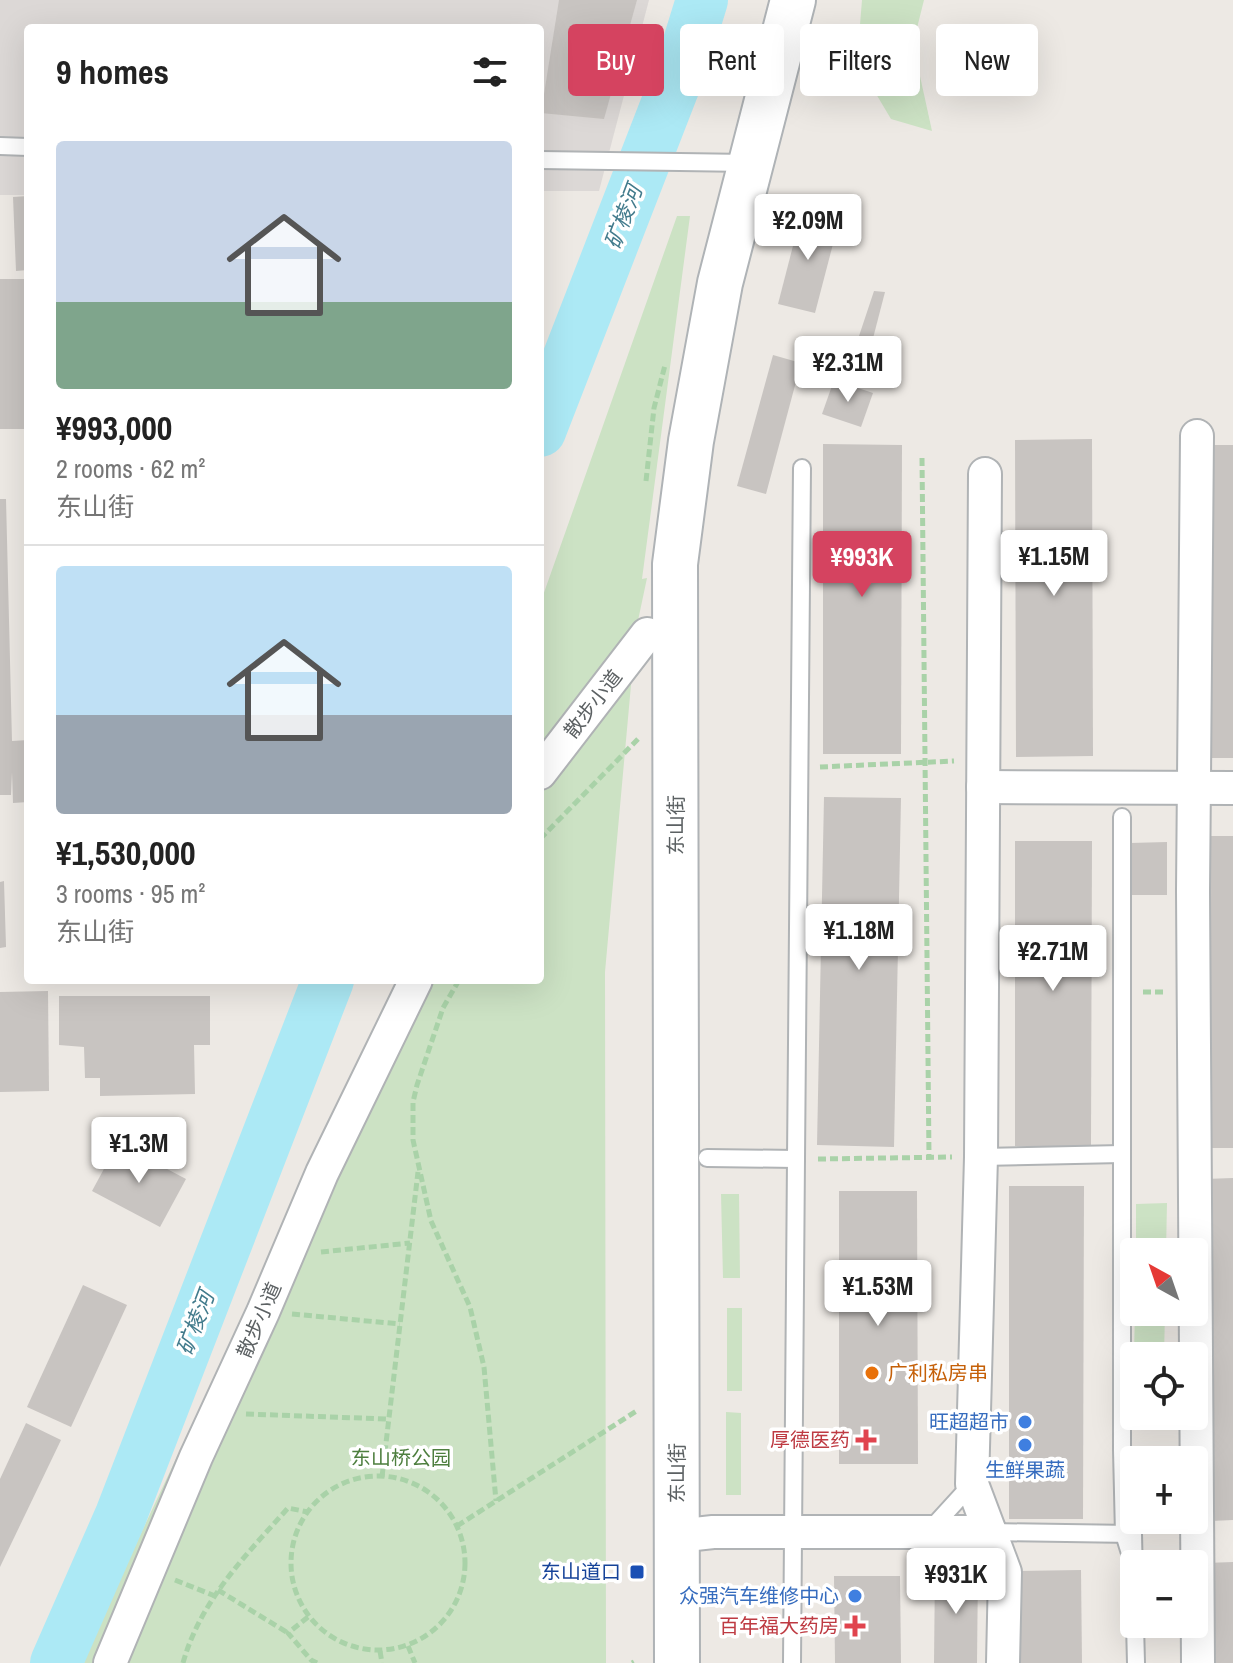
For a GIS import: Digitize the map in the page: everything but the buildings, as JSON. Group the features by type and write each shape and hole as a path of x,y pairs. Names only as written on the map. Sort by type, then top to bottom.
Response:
{"main road":[{"name":"东山街","path":"682,1649 677,1536 675,564 691,441 720,283 793,0"}],"street":[{"path":"1197,436 1194,991 1198,1663"},
{"path":"985,474 981,1157 972,1484 1005,1572 1003,1663"},
{"name":"散步小道","path":"544,768 647,634"},
{"path":"983,787 1233,788"},
{"name":"散步小道","path":"110,1663 332,1151 414,984"},
{"path":"677,1536 713,1532 990,1532"}],"lane":[{"path":"1,143 24,146"},
{"path":"544,160 751,163"},
{"path":"792,1663 802,468"},
{"path":"1122,817 1124,1446"},
{"path":"981,1157 1122,1154"},
{"path":"707,1158 796,1159"},
{"path":"928,1532 972,1484"},
{"path":"990,1532 1120,1534"},
{"path":"1124,1534 1129,1550"},
{"path":"1135,1638 1136,1663"}],"path":[{"path":"796,1159 929,1157 922,458"},
{"path":"544,835 641,736"},
{"path":"799,768 925,763"},
{"path":"457,984 443,1008 413,1102 413,1140 431,1221 470,1307 484,1367 496,1501"},
{"path":"1122,993 1194,991"},
{"path":"382,1477 419,1165"},
{"path":"288,1256 410,1243"},
{"path":"263,1312 400,1324"},
{"path":"457,1526 638,1410"},
{"path":"217,1414 388,1419"},
{"path":"363,1477 391,1477 418,1485 441,1502 457,1526 465,1554 463,1583 453,1609 433,1631 408,1646 380,1651 351,1647 325,1634 308,1617 292,1585 290,1555 298,1528 308,1512 313,1504 336,1486 363,1477"},
{"path":"183,1663 190,1635 226,1577 288,1508 308,1512"},
{"path":"149,1570 217,1593 288,1633 317,1663"},
{"path":"288,1633 308,1617"},
{"path":"408,1646 415,1663"},
{"path":"380,1651 382,1663"}],"shaded area":[{"path":"0,0 649,0 643,24 568,24 568,96 624,96 599,191 544,191 544,24 24,24 24,195 0,195"}],"green space":[{"path":"862,0 924,0 918,24 860,24"},
{"path":"920,76 932,131 891,119 877,96 920,96"},
{"name":"东山桥公园","path":"677,216 690,216 642,579 647,578 636,630 605,972 606,1663 80,1663 399,984 544,984 544,593"},
{"path":"721,1194 739,1194 740,1278 723,1278"},
{"path":"1167,1203 1166,1238 1136,1238 1136,1204"},
{"path":"727,1308 742,1308 742,1391 727,1391"},
{"path":"1135,1326 1165,1326 1164,1342 1134,1342"},
{"path":"726,1412 741,1413 741,1495 726,1495"}],"waterway":[{"name":"矿棱河","path":"544,421 682,65 702,0"},
{"name":"矿棱河","path":"56,1663 121,1515 326,984"}],"place":[{"name":"广利私房串","path":"872,1373"},
{"name":"旺超超市","path":"1025,1422"},
{"name":"厚德医药","path":"866,1440"},
{"name":"生鲜果蔬","path":"1025,1445"},
{"name":"东山道口","path":"637,1572"},
{"name":"众强汽车维修中心","path":"855,1596"},
{"name":"百年福大药房","path":"855,1626"}]}
